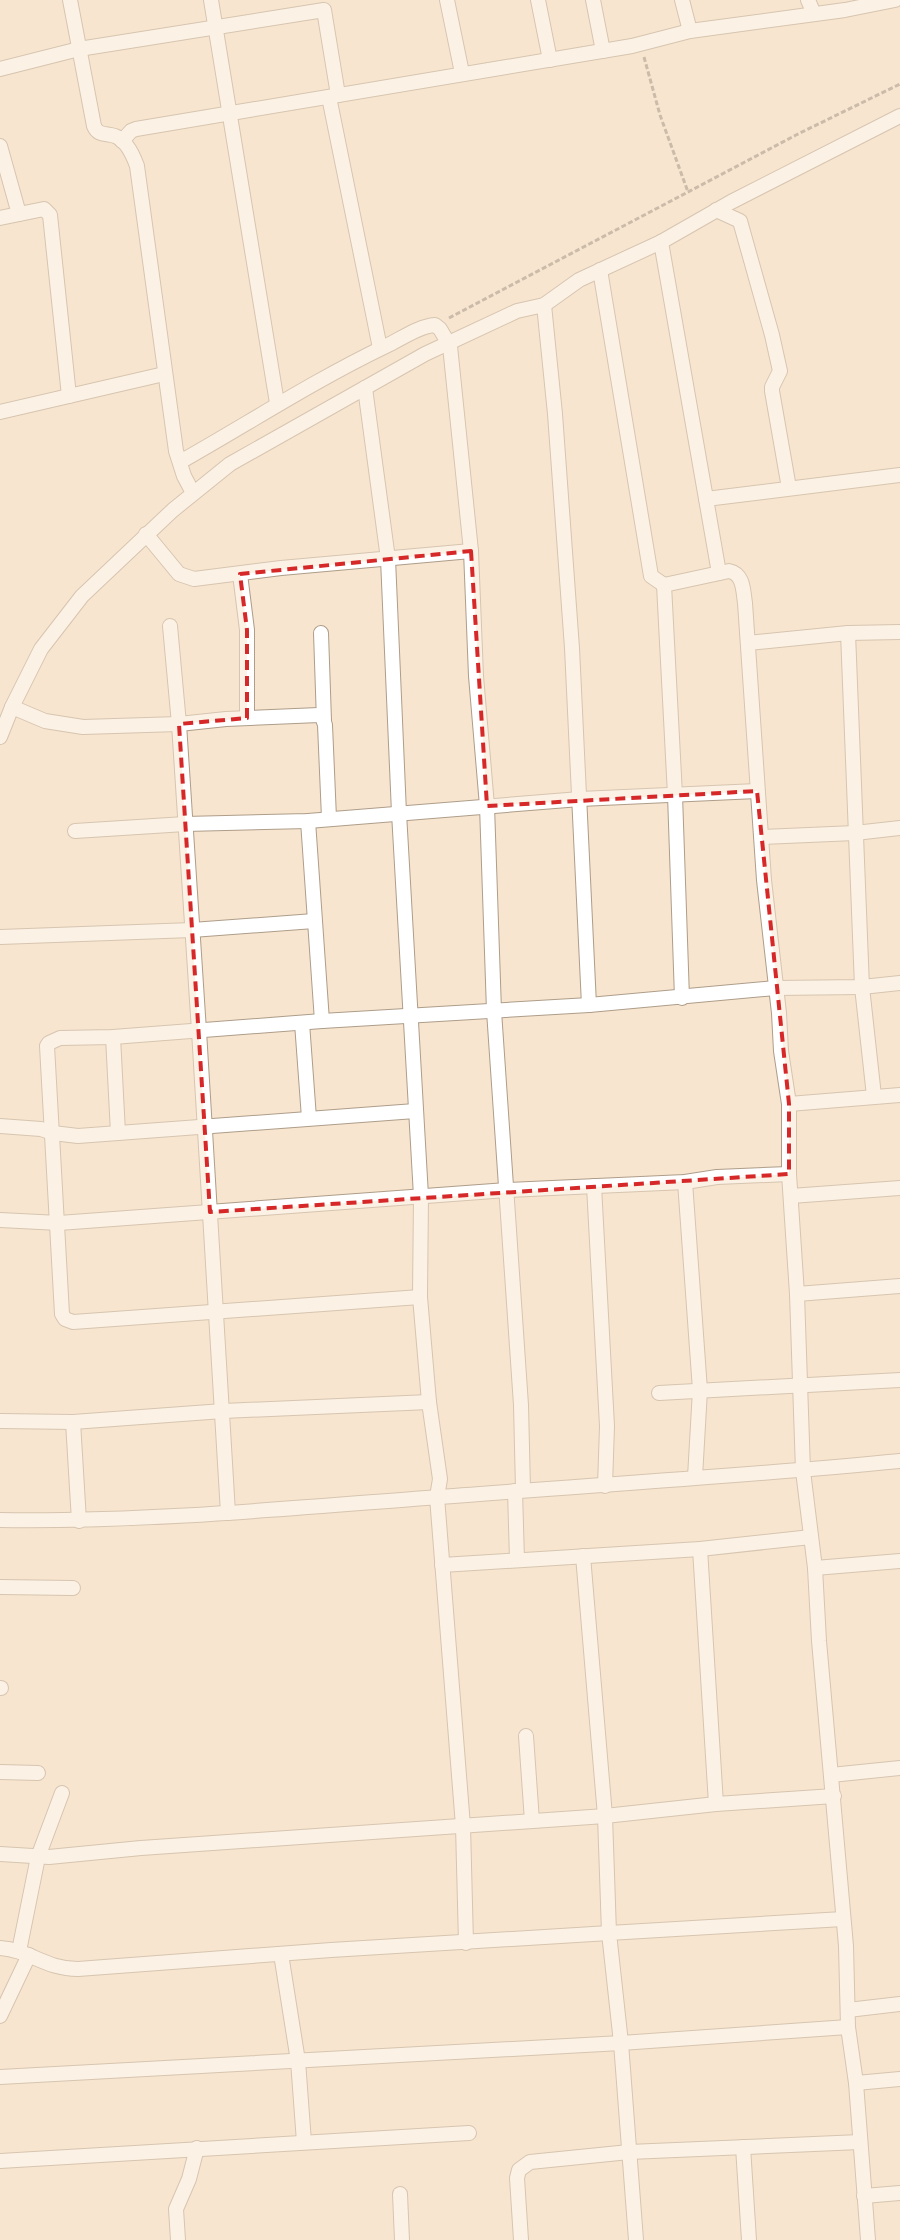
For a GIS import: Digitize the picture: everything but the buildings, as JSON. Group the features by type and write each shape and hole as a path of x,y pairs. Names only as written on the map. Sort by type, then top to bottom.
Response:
{"street":[{"path":"70,0 92,120 96,131 115,136 122,141 134,158 137,166 164,374 180,462 189,485"},
{"path":"211,0 277,404"},
{"path":"447,0 462,73"},
{"path":"538,0 550,60"},
{"path":"593,0 603,51"},
{"path":"682,0 690,31"},
{"path":"808,0 814,14"},
{"path":"122,141 131,131 136,129 462,73 603,51 641,44 690,31 814,14 894,0"},
{"path":"0,69 79,49 215,26 323,5 333,96 380,348"},
{"path":"0,737 12,707 41,649 82,596 146,534 189,485 365,388 388,374 442,334 516,310 544,305 580,280 661,242 716,210 900,116"},
{"path":"0,146 18,214"},
{"path":"0,218 44,209 50,215 69,396"},
{"path":"716,210 737,218 741,224 772,336 780,372 772,387 772,391 788,488"},
{"path":"661,242 719,573"},
{"path":"600,270 651,576 664,585 732,571 742,582 748,643 765,897 781,1051 789,1104 789,1174 797,1294 803,1471 815,1568 819,1641 834,1796 843,1919 848,2027 856,2083 868,2240"},
{"path":"544,305 555,414 580,798 589,1005"},
{"path":"180,462 277,404 380,348 422,328 442,334 451,348 471,551 476,676 486,806 494,1011 521,1406 517,1560"},
{"path":"0,412 164,374"},
{"path":"365,388 388,559 398,813 421,1196 420,1297 428,1402 440,1479 437,1497 463,1826 466,1943"},
{"path":"706,499 900,475"},
{"path":"146,534 172,567 186,577 203,578 471,551"},
{"path":"240,574 247,630 247,718"},
{"path":"664,585 675,795 682,998"},
{"path":"170,626 179,724 217,1311 228,1513"},
{"path":"748,643 848,632 900,632"},
{"path":"848,632 862,987 874,1096"},
{"path":"321,633 329,818"},
{"path":"12,707 45,721 69,726 179,724 314,714 322,716 324,720"},
{"path":"75,831 184,824 308,821 580,798 757,791"},
{"path":"308,821 322,1021"},
{"path":"762,837 855,833 900,828"},
{"path":"0,937 192,930 314,921"},
{"path":"420,1297 69,1322 62,1314 59,1223 47,1046 49,1043 60,1038 113,1038 322,1021 410,1017 682,998 775,988 862,987 900,983"},
{"path":"302,1023 309,1118"},
{"path":"113,1038 118,1132"},
{"path":"789,1104 900,1095"},
{"path":"0,1126 41,1129 53,1133 78,1136 205,1125 415,1111"},
{"path":"0,1220 59,1223 507,1190 685,1182 717,1177 789,1174"},
{"path":"685,1182 700,1390 695,1477"},
{"path":"594,1186 607,1426 605,1486"},
{"path":"791,1196 900,1188"},
{"path":"797,1294 900,1286"},
{"path":"659,1393 800,1387 900,1380"},
{"path":"0,1421 73,1422 223,1412 428,1402"},
{"path":"73,1422 79,1521"},
{"path":"0,1520 79,1521 228,1513 519,1490 605,1486 695,1477 803,1471 900,1461"},
{"path":"442,1565 700,1548 811,1537"},
{"path":"700,1548 716,1804"},
{"path":"583,1556 605,1816 609,1933 621,2043 636,2240"},
{"path":"815,1568 900,1561"},
{"path":"0,1587 73,1588"},
{"path":"526,1736 532,1822"},
{"path":"831,1775 900,1768"},
{"path":"0,1772 38,1773"},
{"path":"0,2016 24,1953 38,1857 62,1793"},
{"path":"0,1854 38,1857 532,1822 716,1804 834,1796"},
{"path":"0,1948 24,1953 53,1967 78,1969 281,1954 843,1919"},
{"path":"281,1954 298,2061 304,2142"},
{"path":"848,2010 900,2004"},
{"path":"0,2077 621,2043 848,2027"},
{"path":"856,2083 900,2079"},
{"path":"0,2161 469,2132"},
{"path":"521,2240 517,2178 519,2170 530,2162 629,2152 860,2142"},
{"path":"743,2147 749,2240"},
{"path":"178,2240 176,2209 189,2179 197,2148"},
{"path":"864,2196 900,2193"},
{"path":"400,2194 402,2240"}],"path":[{"path":"641,44 660,115 688,192"},
{"path":"442,334 506,286 900,84"}],"highlighted area":[{"path":"471,551 487,806 757,791 789,1104 789,1174 210,1212 179,724 247,718 247,630 240,574"}]}
